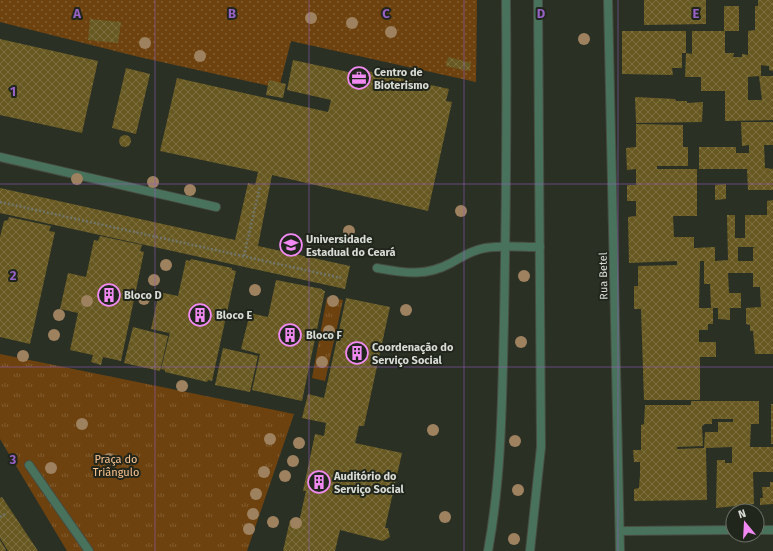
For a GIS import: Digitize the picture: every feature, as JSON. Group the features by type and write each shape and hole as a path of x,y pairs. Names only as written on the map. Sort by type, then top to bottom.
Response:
{"street":[{"path":"488,551 495,516 499,472 505,247 506,0"},
{"path":"530,551 542,447 538,0"},
{"name":"Rua Betel","path":"608,0 621,531 620,551"},
{"path":"0,157 216,207"},
{"path":"377,268 408,274 425,272 450,264 467,253 485,248 540,247"},
{"path":"29,465 89,551"},
{"path":"621,531 725,530"}],"path":[{"path":"244,256 260,186"},
{"path":"0,202 341,278"},
{"path":"0,517 7,513"}],"green space":[{"path":"0,0 477,0 476,82 291,41 279,88 139,57 0,22"},
{"path":"327,297 343,300 325,381 312,378"},
{"name":"Praça do Triângulo","path":"0,354 294,414 247,551 67,551 0,439"}],"building":[{"path":"644,0 706,0 706,24 644,25"},
{"path":"758,0 773,0 773,71 769,70 769,66 761,65 761,76 773,76 773,120 725,121 725,91 701,91 701,77 685,77 686,53 692,54 692,31 724,31 724,6 739,6 739,31 725,31 725,53 734,53 733,57 742,57 742,54 748,55 748,31 755,30 755,6 758,6","holes":["759,76 762,100 748,100 748,77"]},
{"path":"90,19 121,22 118,43 88,40"},
{"path":"622,31 686,31 686,53 682,53 682,68 672,68 673,75 622,74"},
{"path":"0,39 98,61 82,133 0,115"},
{"path":"448,57 471,63 469,71 446,66"},
{"path":"293,60 362,75 363,70 449,89 446,101 452,102 428,211 272,175 258,246 350,266 345,289 0,213 0,188 235,240 248,183 255,185 258,172 160,151 177,78 328,112 331,100 287,90"},
{"path":"126,68 150,74 136,134 112,128"},
{"path":"269,80 286,84 283,98 266,95"},
{"path":"635,97 675,99 676,101 687,101 687,103 703,102 702,122 636,123"},
{"path":"741,122 773,122 773,145 764,145 765,168 773,169 773,190 748,190 747,169 699,169 699,147 736,147 736,153 749,153 749,145 742,146"},
{"path":"636,124 683,125 683,147 688,147 688,166 657,166 657,169 697,169 697,216 673,216 674,237 694,237 694,248 715,247 715,261 728,260 727,215 735,215 735,238 745,238 745,215 767,215 767,201 773,200 773,354 755,354 753,331 750,331 750,325 746,324 746,308 761,307 760,287 753,287 753,273 728,273 729,293 741,293 741,308 730,308 730,320 718,319 718,308 713,308 713,324 708,324 708,330 699,330 699,342 716,342 716,357 700,357 700,400 644,400 641,309 634,309 634,286 638,286 638,266 677,265 677,261 629,263 628,217 636,216 636,201 627,201 627,185 636,185 636,169 627,170 626,148 636,147","holes":["738,247 755,247 753,248 753,261 738,261","700,261 704,261 704,284 710,284 711,308 699,308"]},
{"path":"127,135 130,136 130,146 123,147 120,146 119,139 120,136"},
{"path":"726,184 726,199 715,200 715,185"},
{"path":"9,217 51,226 49,231 55,232 30,344 0,337 0,237 4,221 8,220"},
{"name":"Bloco D","path":"100,236 142,245 140,251 144,252 121,361 103,357 101,365 91,362 93,355 70,350 78,313 60,309 68,273 86,277 94,240 98,241"},
{"name":"Bloco E","path":"191,259 232,268 232,270 236,271 212,381 208,380 207,382 165,372 165,370 161,369 170,332 151,329 159,292 178,296 186,260 190,261"},
{"name":"Bloco F","path":"276,280 322,289 325,291 302,401 252,390 260,354 241,349 250,313 268,317"},
{"path":"346,298 390,307 364,426 359,426 355,443 402,453 385,528 388,528 390,537 383,541 340,530 335,551 283,551 290,520 299,522 306,491 303,491 315,434 324,436 326,423 302,418 308,394 324,398"},
{"path":"133,327 168,336 160,371 124,363"},
{"path":"223,348 258,356 250,392 215,385"},
{"path":"691,401 759,401 759,424 751,424 750,447 773,447 773,472 753,472 754,503 725,503 725,507 716,508 717,460 725,460 725,463 732,463 732,447 706,448 707,500 634,501 634,489 639,488 640,462 634,462 633,450 641,450 641,425 644,424 645,405 691,405","holes":["712,419 733,419 733,422 718,422 718,432 705,432 704,448 677,449 677,447 703,446 702,426 705,424 712,424"]},
{"path":"771,404 773,404 773,444 771,444"},
{"path":"770,482 773,482 773,504 765,505 765,503 760,503 760,498 763,498 762,487 770,487"},
{"path":"2,497 38,551 8,551 0,538 0,498"},
{"path":"0,540 6,550 5,551 0,551"}],"place":[{"name":"Centro de Bioterismo","path":"359,78"},
{"name":"Universidade Estadual do Ceará","path":"291,245"},
{"name":"Bloco D","path":"109,295"},
{"name":"Bloco E","path":"200,315"},
{"name":"Bloco F","path":"290,335"},
{"name":"Coordenação do Serviço Social","path":"357,353"},
{"name":"Auditório do Serviço Social","path":"319,482"}]}
